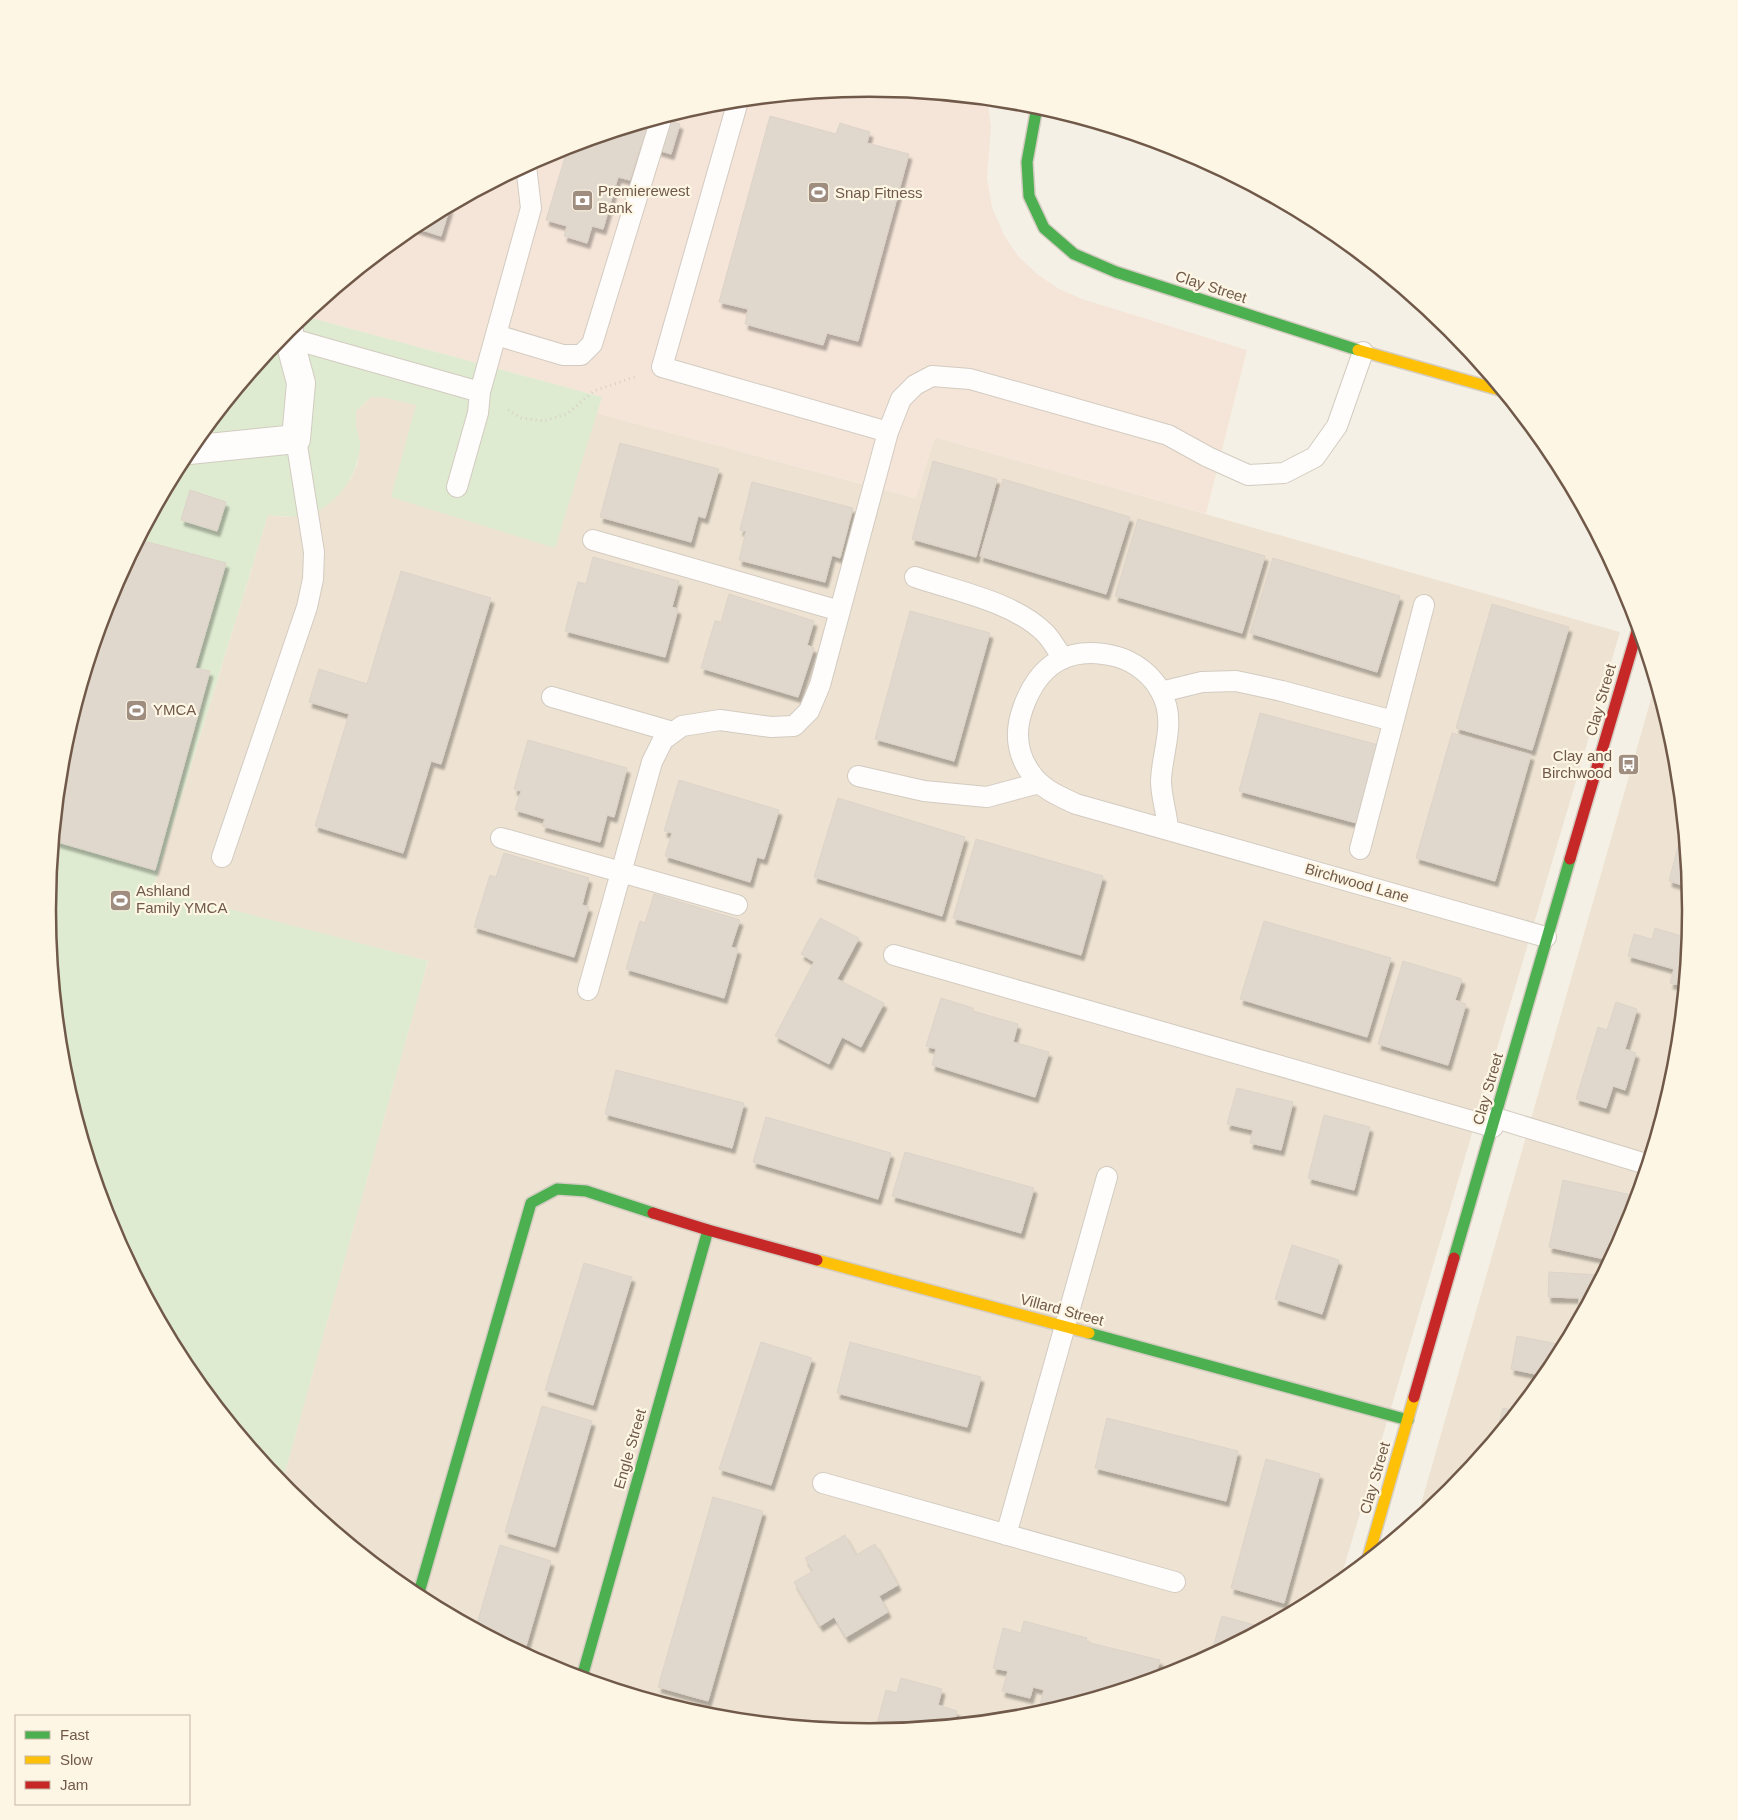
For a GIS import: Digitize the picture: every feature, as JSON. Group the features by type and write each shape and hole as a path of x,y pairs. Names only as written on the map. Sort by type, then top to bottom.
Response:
{"street":[{"name":"Clay Street","path":"1036,115 1027,162 1029,196 1044,228 1074,254 1116,272 1363,352 1491,388"},
{"path":"200,449 296,439 301,383 290,339"},
{"name":"Clay Street","path":"1370,1550 1546,937 1635,638"},
{"name":"Villard Street","path":"420,1588 531,1203 557,1189 586,1191 708,1230 1408,1420"},
{"name":"Engle Street","path":"584,1671 708,1230"}],"lane":[{"path":"736,109 662,367 888,432"},
{"path":"496,335 563,355 581,355 592,344 659,125"},
{"path":"457,487 478,413 480,392 531,208 527,173"},
{"path":"294,335 480,392"},
{"path":"588,990 652,762 663,740 682,726 720,720 771,727 794,726 809,711 820,685 888,432 901,399 915,384 932,376 970,379 1168,435 1208,457 1248,474 1284,474 1315,457 1337,426 1363,352"},
{"path":"222,856 307,607 313,579 314,552 296,439"},
{"path":"593,540 840,611"},
{"path":"915,577 991,602 1026,618 1046,634 1063,658"},
{"path":"1360,849 1392,721 1424,605"},
{"name":"Birchwood Lane","path":"1168,829 1161,783 1169,720 1161,692 1152,679 1139,667 1125,659 1111,656 1081,653 1063,658 1050,666 1037,678 1029,692 1018,720 1017,738 1022,757 1030,772 1040,784 1053,794 1076,804 1546,937"},
{"path":"1161,692 1202,682 1236,681 1282,691 1392,721"},
{"path":"552,697 673,732"},
{"path":"858,776 924,792 987,797 1040,784"},
{"path":"501,838 737,905"},
{"path":"894,955 1641,1163"},
{"path":"1006,1534 1107,1177"},
{"path":"823,1483 1175,1582"}],"path":[{"path":"480,392 521,418 544,421 567,414 594,391 662,367"}],"shaded area":[{"path":"869,97 922,99 988,106 991,127 987,178 992,207 1004,235 1018,256 1037,274 1059,289 1082,299 1247,350 1206,514 935,437 916,498 596,413 602,397 312,318 374,265 417,234 463,206 510,181 558,159 608,140 710,113 763,104"},
{"path":"371,397 383,397 416,404 555,548 596,413 915,498 935,437 1620,632 1343,1570 1275,1614 1228,1639 1180,1661 1130,1680 1079,1695 1028,1707 975,1716 869,1723 816,1721 763,1716 710,1707 659,1695 608,1680 558,1661 510,1639 463,1614 417,1586 374,1555 333,1521 284,1475 428,961 153,890 268,515 290,517 350,480 357,465 360,444 356,426 356,411"},
{"path":"1652,694 1666,751 1675,804 1682,910 1675,1016 1666,1069 1654,1120 1639,1171 1620,1221 1598,1269 1573,1316 1545,1362 1514,1405 1480,1446 1444,1485 1420,1507"}],"green space":[{"name":"Ashland Family YMCA","path":"312,318 602,397 555,548 391,497 416,405 383,397 371,397 356,411 356,426 360,440 358,456 351,477 338,495 321,509 306,516 268,515 153,889 428,961 284,1475 224,1405 193,1362 165,1316 140,1269 118,1221 99,1171 72,1069 63,1016 56,910 63,804 72,751 99,649 118,599 140,551 165,504 193,458 224,415 258,374"}],"building":[{"path":"770,116 836,134 840,123 870,132 867,143 909,154 858,341 827,333 823,345 745,324 748,309 719,302"},
{"name":"Premierewest Bank","path":"673,122 680,124 671,154 641,145 630,180 618,177 603,229 592,226 587,243 564,236 567,226 546,220 565,156 608,140 659,125"},
{"path":"447,216 441,236 423,230"},
{"path":"620,443 719,469 705,518 698,516 691,542 600,517"},
{"path":"933,461 997,479 976,557 912,539"},
{"path":"1003,479 1130,517 1106,594 980,556"},
{"path":"752,482 853,508 840,558 832,555 825,582 739,560 746,531 740,530"},
{"path":"190,490 226,502 217,531 181,520"},
{"path":"1138,519 1265,556 1242,633 1115,596"},
{"name":"YMCA","path":"145,541 226,563 195,668 210,671 155,870 59,843 63,804 72,751 84,700 99,649 118,599"},
{"path":"593,557 679,581 672,607 678,609 665,657 565,631 578,582 586,584"},
{"path":"1273,558 1400,596 1377,672 1250,633"},
{"path":"401,571 491,598 441,764 431,761 403,853 315,826 349,714 309,702 319,669 367,684"},
{"path":"729,594 814,621 807,645 814,648 798,697 701,668 715,621 721,622"},
{"path":"1492,604 1569,627 1532,750 1456,728"},
{"path":"910,611 990,633 954,761 875,739"},
{"path":"1260,713 1382,746 1360,824 1239,791"},
{"path":"1452,733 1531,755 1495,881 1416,858"},
{"path":"528,740 627,768 614,817 607,815 600,842 542,826 545,819 515,810 521,791 514,789"},
{"path":"679,780 779,810 764,859 757,857 750,882 665,856 672,833 664,831"},
{"path":"838,798 965,837 942,916 814,877"},
{"path":"976,839 1103,876 1081,955 953,918"},
{"path":"1678,846 1681,885 1669,881"},
{"path":"504,853 589,878 582,905 589,907 574,957 474,927 490,875 496,877"},
{"path":"654,894 740,920 731,947 738,949 724,998 626,969 640,921 645,923"},
{"path":"820,918 859,938 837,979 884,1003 861,1047 842,1037 829,1064 775,1036 814,962 801,954"},
{"path":"1264,921 1391,958 1367,1037 1240,999"},
{"path":"1655,928 1681,936 1678,985 1670,983 1674,969 1628,956 1634,934 1652,939"},
{"path":"1403,961 1462,979 1455,1000 1466,1004 1448,1065 1378,1044"},
{"path":"941,998 973,1008 973,1011 1018,1024 1013,1042 1049,1052 1035,1097 932,1065 936,1049 926,1046"},
{"path":"1616,1002 1637,1009 1625,1049 1636,1053 1625,1090 1613,1086 1606,1108 1576,1099 1598,1027 1607,1030"},
{"path":"616,1070 744,1103 732,1148 605,1114"},
{"path":"1237,1088 1293,1102 1281,1150 1250,1143 1253,1130 1227,1124"},
{"path":"1324,1115 1370,1127 1354,1190 1308,1178"},
{"path":"766,1117 891,1153 878,1199 753,1162"},
{"path":"905,1152 1034,1188 1021,1233 892,1196"},
{"path":"1563,1180 1630,1195 1603,1259 1549,1247"},
{"path":"1292,1245 1339,1260 1322,1314 1275,1299"},
{"path":"584,1263 632,1277 593,1405 545,1390"},
{"path":"1549,1272 1595,1275 1579,1305 1579,1298 1548,1297"},
{"path":"1517,1336 1556,1344 1536,1374 1511,1369"},
{"path":"761,1342 812,1358 771,1485 719,1469"},
{"path":"850,1342 981,1377 967,1427 837,1393"},
{"path":"542,1406 592,1421 555,1547 505,1532"},
{"path":"1503,1408 1510,1410 1499,1423"},
{"path":"1107,1418 1238,1451 1226,1501 1095,1468"},
{"path":"1266,1459 1320,1474 1284,1603 1231,1588"},
{"path":"713,1497 763,1511 708,1701 658,1687"},
{"path":"845,1535 856,1555 875,1544 898,1585 879,1596 888,1612 846,1637 834,1617 820,1626 794,1582 813,1571 805,1558"},
{"path":"500,1545 551,1561 526,1646 478,1622"},
{"path":"1222,1616 1254,1625 1228,1639 1213,1646"},
{"path":"1024,1621 1087,1638 1086,1642 1160,1660 1157,1670 1130,1680 1040,1704 1044,1690 1033,1687 1030,1698 1002,1691 1008,1671 993,1668 1003,1628 1021,1633"},
{"path":"901,1678 942,1689 938,1705 957,1711 955,1718 877,1723 886,1690 897,1693"}],"traffic: fast":[{"path":"1036,115 1027,162 1029,196 1044,228 1074,254 1116,272 1358,350"},
{"path":"1454,1258 1570,859"},
{"path":"420,1588 531,1203 557,1189 586,1191 653,1213"},
{"path":"584,1671 708,1230"},
{"path":"1089,1333 1408,1420"}],"traffic: slow":[{"path":"1358,350 1491,388"},
{"path":"817,1260 1089,1333"},
{"path":"1370,1550 1414,1397"}],"traffic: jam":[{"path":"1570,859 1635,638"},
{"path":"653,1213 817,1260"},
{"path":"1414,1397 1454,1258"}],"place":[{"name":"Snap Fitness","path":"819,193"},
{"name":"Premierewest Bank","path":"582,200"},
{"name":"YMCA","path":"137,710"},
{"name":"Clay and Birchwood","path":"1628,765"},
{"name":"Ashland Family YMCA","path":"120,900"}]}
